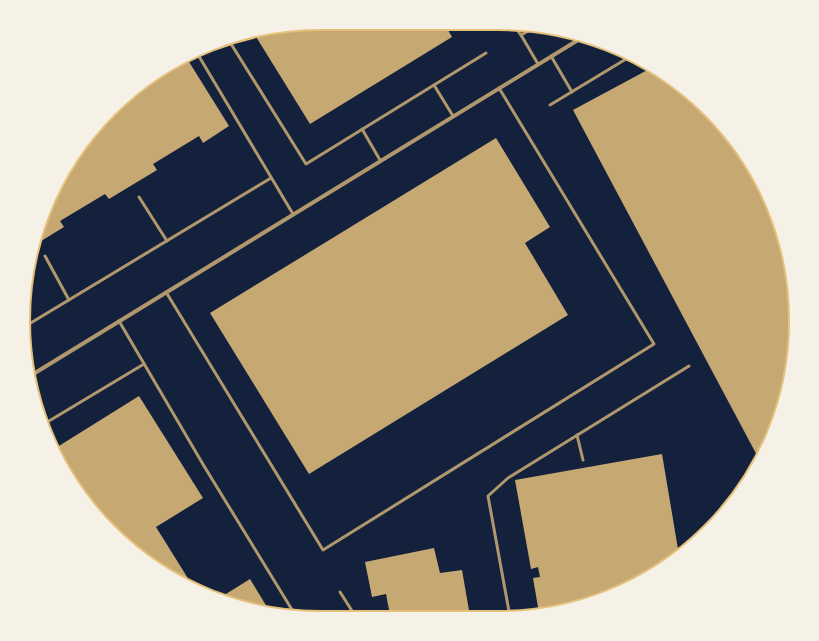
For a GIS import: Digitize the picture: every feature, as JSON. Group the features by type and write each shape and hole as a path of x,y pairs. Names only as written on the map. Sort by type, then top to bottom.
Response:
{"street":[{"path":"35,373 577,41"}],"lane":[{"path":"517,31 538,64"},
{"path":"520,35 527,32"},
{"path":"231,44 306,164 486,53"},
{"path":"200,56 292,214"},
{"path":"551,56 572,92"},
{"path":"550,105 626,59"},
{"path":"434,84 453,116"},
{"path":"166,292 323,550 654,344 499,88"},
{"path":"362,129 380,160"},
{"path":"30,323 271,178"},
{"path":"139,197 167,241"},
{"path":"45,256 69,300"},
{"path":"118,321 292,609"},
{"path":"48,422 144,364"},
{"path":"509,610 488,496 508,478 689,366"},
{"path":"577,435 583,460"},
{"path":"340,592 352,611"}],"building":[{"path":"320,30 448,30 452,37 310,124 256,38 283,32"},
{"path":"189,62 229,126 203,143 199,136 153,164 157,170 109,199 105,194 60,221 64,227 41,241 45,227 60,192 79,159 90,144 115,115 129,102 159,79"},
{"path":"646,71 675,90 704,115 729,144 750,175 767,209 779,245 787,283 789,320 787,358 779,396 767,432 756,454 573,110"},
{"path":"496,138 550,227 525,243 568,315 309,474 210,313"},
{"path":"139,396 203,498 156,527 188,579 159,562 115,526 79,482 59,446"},
{"path":"662,454 678,549 644,572 610,589 574,601 538,609 533,578 540,577 538,567 531,569 515,480"},
{"path":"434,548 440,573 462,570 469,611 389,611 386,594 372,597 365,562"},
{"path":"250,579 266,605 245,601 224,595"}]}
